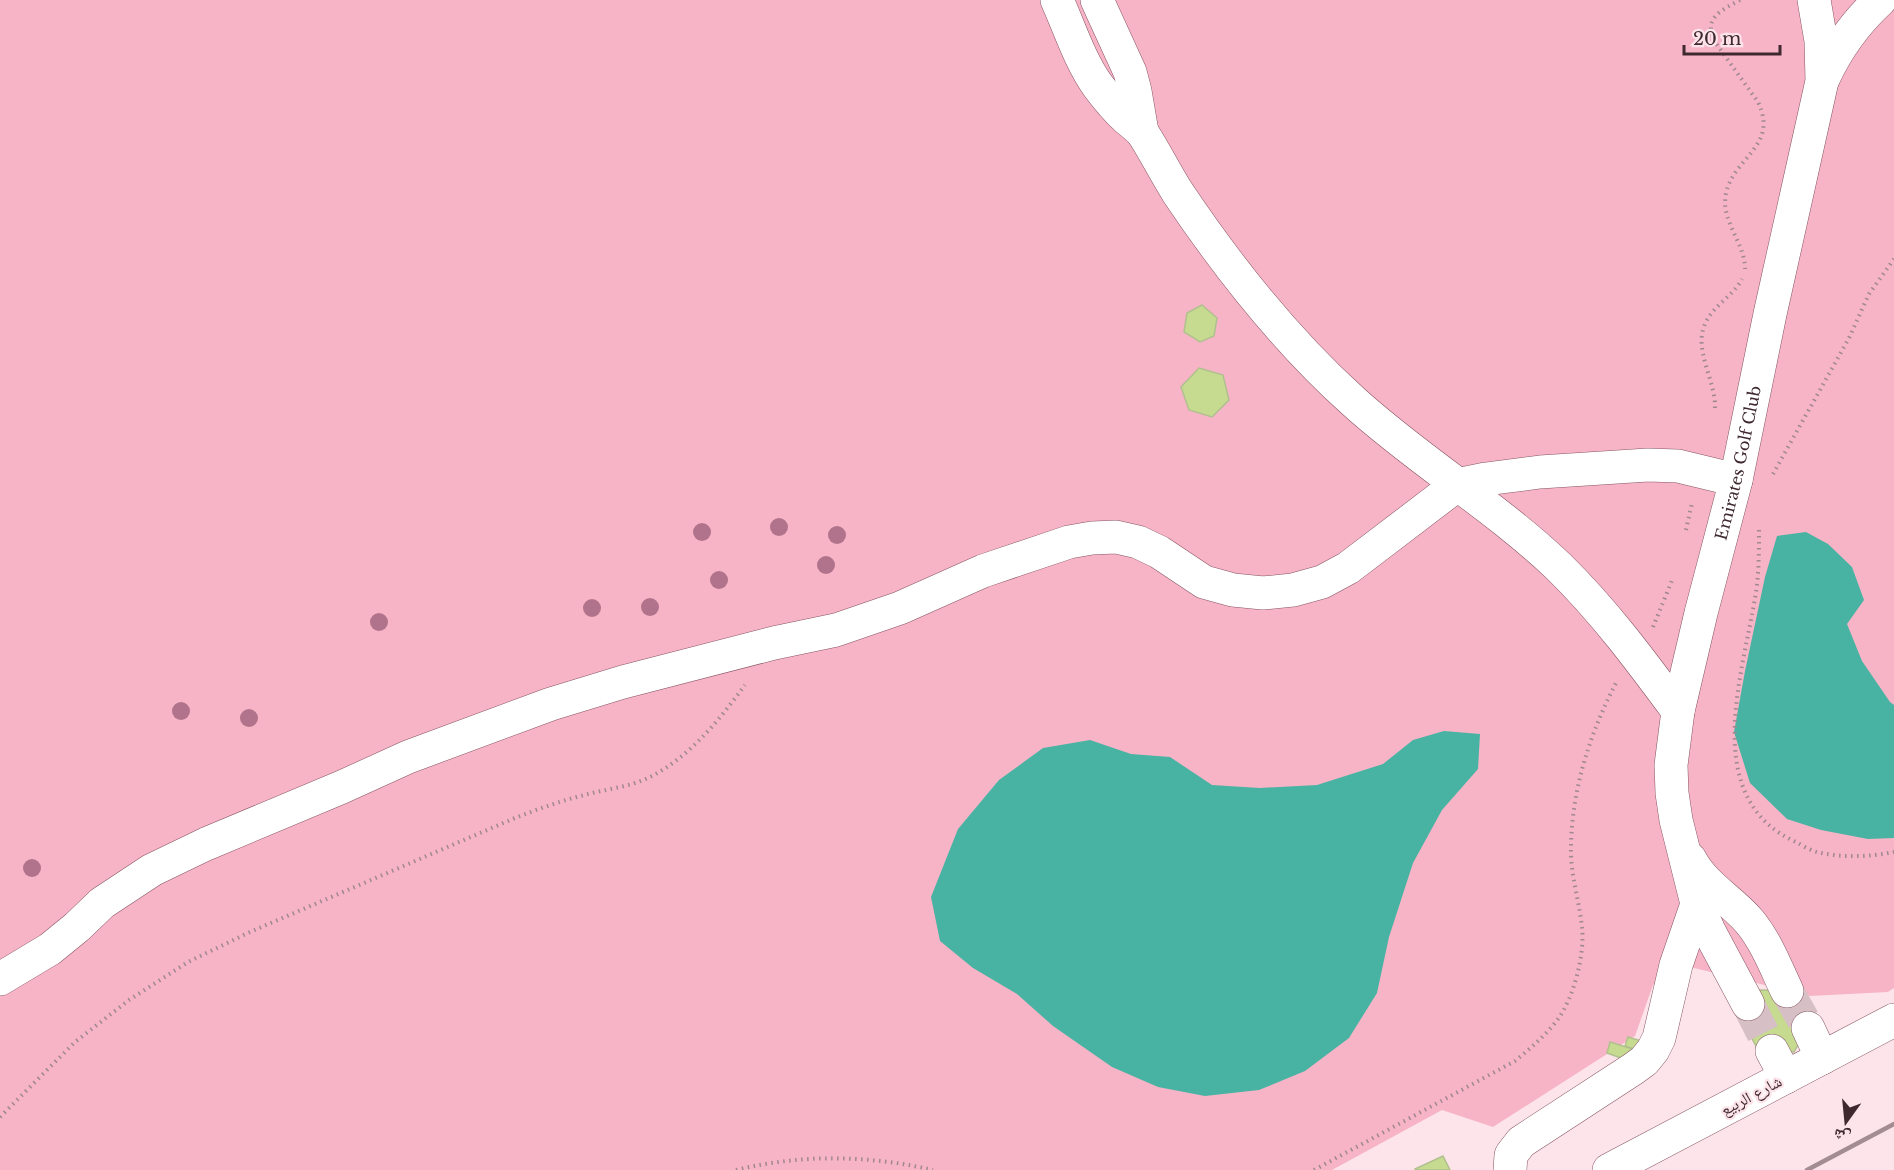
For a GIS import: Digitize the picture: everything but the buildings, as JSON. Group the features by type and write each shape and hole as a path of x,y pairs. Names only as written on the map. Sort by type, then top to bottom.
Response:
{"main road":[{"path":"1057,0 1086,66 1097,84 1110,102 1142,132 1177,191 1215,247 1257,302 1303,353 1353,401 1405,446 1511,525 1559,567 1603,612 1678,711"},
{"path":"1097,0 1130,72 1142,132"},
{"path":"1814,0 1821,41 1822,81"},
{"path":"1837,0 1863,3 1875,0"},
{"path":"1822,81 1851,31 1865,13 1880,0"},
{"name":"Emirates Golf Club","path":"1748,1004 1697,904 1676,820 1671,765 1678,711 1701,613 1737,480 1770,314 1822,81"},
{"path":"0,979 50,949 102,903 152,870 408,756 489,726 623,682 869,620 983,571 1069,542 1116,537 1138,542 1159,552 1204,582 1233,590 1263,593 1293,590 1322,582 1348,568 1457,485 1540,472 1648,465 1678,466 1737,480"},
{"name":"Emirates Golf Club","path":"1684,847 1693,865 1706,881 1736,907 1761,937 1788,991"},
{"path":"1510,1170 1511,1155 1521,1142 1633,1069 1653,1050 1662,1025 1676,964 1697,904"},
{"name":"شارع الربيع","path":"1608,1170 1779,1064 1822,1058 1894,1020"},
{"path":"1808,1028 1822,1058"}],"path":[{"path":"1770,479 1849,338 1869,294 1894,259"},
{"path":"1759,522 1758,578 1738,686 1735,717 1734,748 1740,782 1757,813 1784,837 1816,852 1852,856 1894,852"},
{"path":"0,1117 75,1042 129,1000 188,962 250,932 515,818 550,805 648,778 671,765 692,748 735,699 774,643"},
{"path":"736,1170 793,1160 838,1158 905,1163 933,1170"}],"shaded area":[{"path":"0,0 1894,0 1894,988 1888,992 1810,996 1690,967 1653,985 1635,1036 1493,1127 1442,1110 1332,1170 0,1170"},
{"path":"1806,532 1828,544 1852,567 1864,600 1847,624 1862,661 1894,705 1894,838 1868,839 1821,830 1787,819 1750,783 1734,732 1765,577 1777,536"},
{"path":"1444,731 1480,734 1478,769 1442,810 1413,863 1389,937 1377,993 1349,1038 1305,1071 1259,1090 1205,1096 1158,1087 1112,1067 1053,1026 1017,994 973,968 940,941 931,897 958,829 999,780 1043,748 1090,740 1131,754 1170,757 1212,785 1260,788 1317,785 1383,764 1413,740"}],"tunnel":[{"path":"1787,991 1808,1028"},
{"path":"1748,1004 1772,1051"}],"railway":[{"path":"1807,1170 1894,1124"}]}
